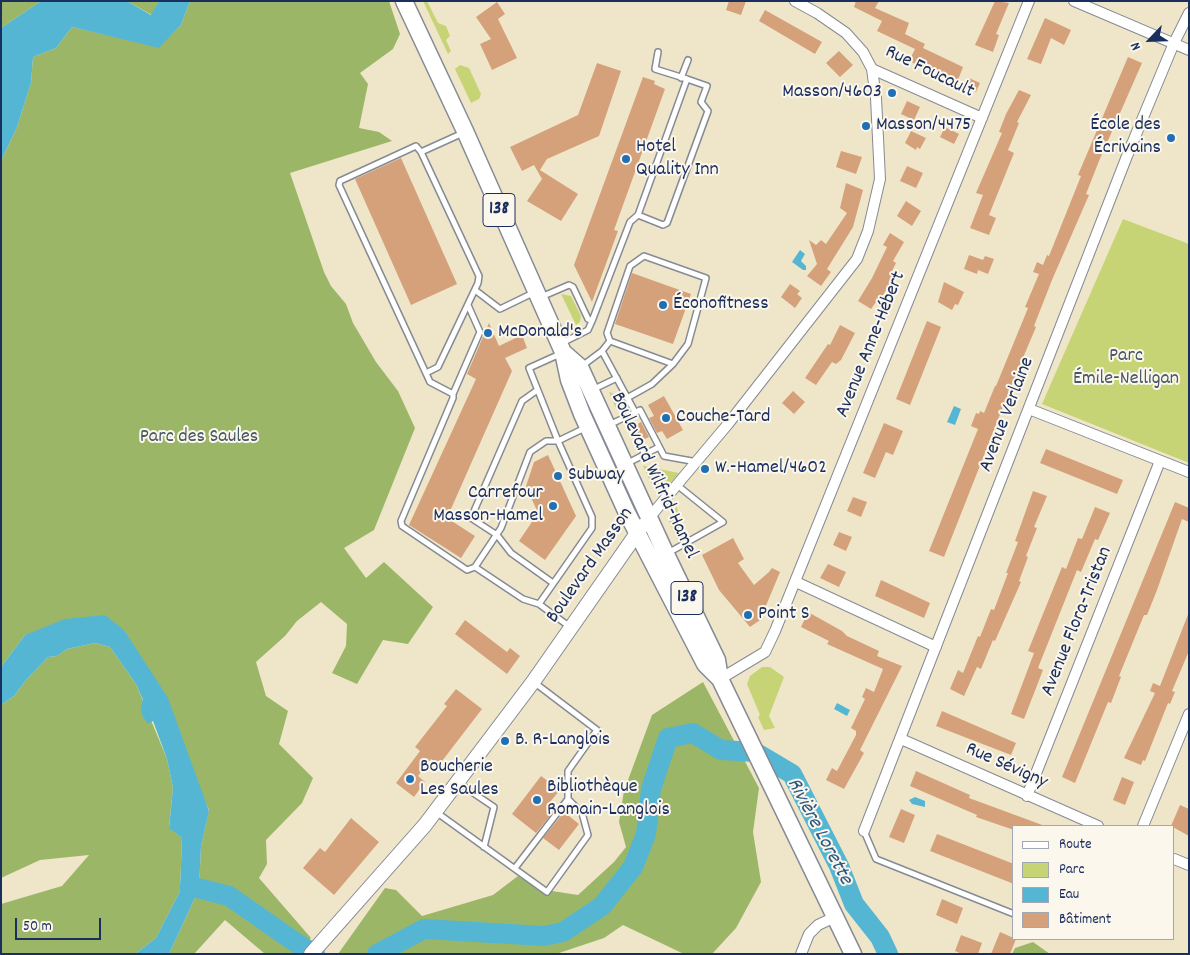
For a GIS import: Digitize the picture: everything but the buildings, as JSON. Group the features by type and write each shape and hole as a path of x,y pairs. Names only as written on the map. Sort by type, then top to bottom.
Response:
{"main road":[{"name":"Boulevard Wilfrid-Hamel","path":"404,1 466,131 561,348 569,380 588,427 637,533 705,664 720,678"},
{"name":"Boulevard Wilfrid-Hamel","path":"561,348 580,367 606,427 717,660 720,678 852,954"},
{"name":"Boulevard Masson","path":"311,954 435,811 533,682 649,518"}],"street":[{"name":"Rue Foucault","path":"795,1 817,13 846,33 863,52 872,69 982,118"},
{"name":"Avenue Anne-Hébert","path":"720,678 764,652 796,582 1029,1"},
{"path":"1074,1 1189,50"},
{"name":"Avenue Verlaine","path":"864,831 1127,156 1174,43 1189,13"},
{"name":"Boulevard Masson","path":"649,518 697,462 857,258 868,231 880,179 876,98 872,69"},
{"path":"1029,409 1189,472"},
{"name":"Avenue Flora-Tristan","path":"1027,796 1160,462"},
{"path":"796,582 936,647"},
{"path":"1143,825 1189,714"},
{"name":"Rue Sévigny","path":"901,739 1086,824"},
{"path":"1175,862 1189,865"},
{"path":"802,954 809,934 818,925 835,917"}],"lane":[{"path":"638,215 663,225 667,222 708,111 701,102 707,86 655,69 658,52"},
{"path":"539,604 590,533 592,523 536,391 529,368 588,330 630,222 638,215 684,79 688,60"},
{"path":"421,152 466,131"},
{"path":"426,373 438,367 475,290 479,276 421,152 416,146 340,181 339,185 430,382 452,394"},
{"path":"627,398 652,384 673,364 688,344 706,278 644,256 630,266 607,333 610,341 673,364"},
{"path":"475,290 500,309 568,284 573,288 588,319 592,320"},
{"path":"468,305 480,332 452,394 453,398 401,521 402,526 467,570 475,567 505,520 530,452 546,441 558,441 588,427"},
{"path":"580,367 602,351 610,341"},
{"path":"602,351 635,412"},
{"path":"590,391 617,378"},
{"path":"536,391 522,401 471,518 497,535 511,552 554,583"},
{"path":"606,427 640,410 664,456 697,462"},
{"path":"627,416 645,455"},
{"path":"624,465 659,447"},
{"path":"666,554 723,522 677,485"},
{"path":"475,567 523,599 539,604 571,628"},
{"path":"515,868 568,799 568,771 597,730 533,682"},
{"path":"457,782 494,807 484,847"},
{"path":"435,811 546,892 588,835 582,813 568,799"},
{"path":"864,831 876,859 1012,913"}],"green space":[{"path":"1,1 41,1 1,28"},
{"path":"127,1 159,1 152,15"},
{"name":"Parc des Saules","path":"190,1 389,1 400,34 393,49 360,73 368,84 359,128 379,132 392,141 290,173 324,272 331,286 346,304 353,323 376,362 398,391 415,428 374,530 344,548 366,578 384,562 433,607 408,644 383,640 357,684 332,673 346,646 347,624 321,602 297,621 285,636 256,662 266,696 288,711 279,744 313,778 302,803 266,840 267,864 259,878 311,938 292,954 265,954 225,920 194,954 169,954 199,889 201,846 209,810 124,630 25,635 1,667 1,161 17,127 31,83 33,57 56,48 72,27 159,47 181,25"},
{"path":"423,1 427,1 438,23 446,26 450,36 446,40 451,51 448,54"},
{"path":"460,65 469,68 481,94 479,99 471,103 455,69"},
{"name":"Parc Émile-Nelligan","path":"1123,219 1189,244 1189,463 1042,404"},
{"path":"561,294 571,296 581,316 580,322 576,325"},
{"path":"609,392 621,396 622,399 617,411"},
{"path":"643,466 679,473 665,489 657,490 651,483"},
{"path":"677,506 680,535 677,539 669,521"},
{"path":"95,643 110,647 136,684 167,759 173,788 169,827 182,838 180,891 156,938 135,954 1,954 1,904 62,886 89,855 40,860 1,878 1,705 14,696 48,657 57,656 67,649"},
{"path":"762,667 770,667 784,677 769,716 775,728 764,730 747,684 750,676"},
{"path":"703,682 759,788 753,832 761,882 736,928 712,954 684,954 623,925 604,938 556,954 338,954 385,888 396,890 422,916 493,895 518,876 539,889 578,895 614,862 626,847 619,822 624,791 652,715"},
{"path":"1033,942 1050,954 1012,954 1015,948"}],"water":[{"path":"41,1 127,1 151,15 159,1 190,1 181,25 159,48 72,27 56,48 33,57 31,83 17,127 1,161 1,28"},
{"path":"800,250 805,254 801,261 806,266 806,270 792,262"},
{"path":"954,406 961,409 955,425 947,422"},
{"path":"105,615 124,630 168,698 209,811 201,846 199,889 169,954 135,954 156,938 180,891 182,838 169,828 173,788 167,759 153,721 148,724 142,715 141,705 143,700 136,684 110,647 95,643 67,649 57,656 48,657 14,696 1,705 1,667 25,635 65,619"},
{"path":"837,703 850,710 847,716 834,709"},
{"path":"915,797 925,801 925,807 912,804 909,800"}],"waterway":[{"name":"Rivière Lorette","path":"377,954 424,929 544,936 563,932 602,906 633,867 646,834 651,789 668,738 693,733 721,750 755,752 792,774 839,866 854,904 880,937 888,954"},
{"name":"Rivière Lorette","path":"190,886 229,896 315,954"}],"place":[{"name":"Masson/4603","path":"892,93"},
{"name":"Masson/4475","path":"866,126"},
{"name":"École des Écrivains","path":"1171,138"},
{"name":"Hotel Quality Inn","path":"626,159"},
{"name":"Éconofitness","path":"663,305"},
{"name":"McDonald's","path":"488,333"},
{"name":"Couche-Tard","path":"666,418"},
{"name":"W.-Hamel/4602","path":"705,469"},
{"name":"Subway","path":"558,476"},
{"name":"Carrefour Masson-Hamel","path":"553,506"},
{"name":"Point S","path":"748,615"},
{"name":"B. R-Langlois","path":"505,741"},
{"name":"Boucherie Les Saules","path":"410,779"},
{"name":"Bibliothèque Romain-Langlois","path":"537,800"}]}
